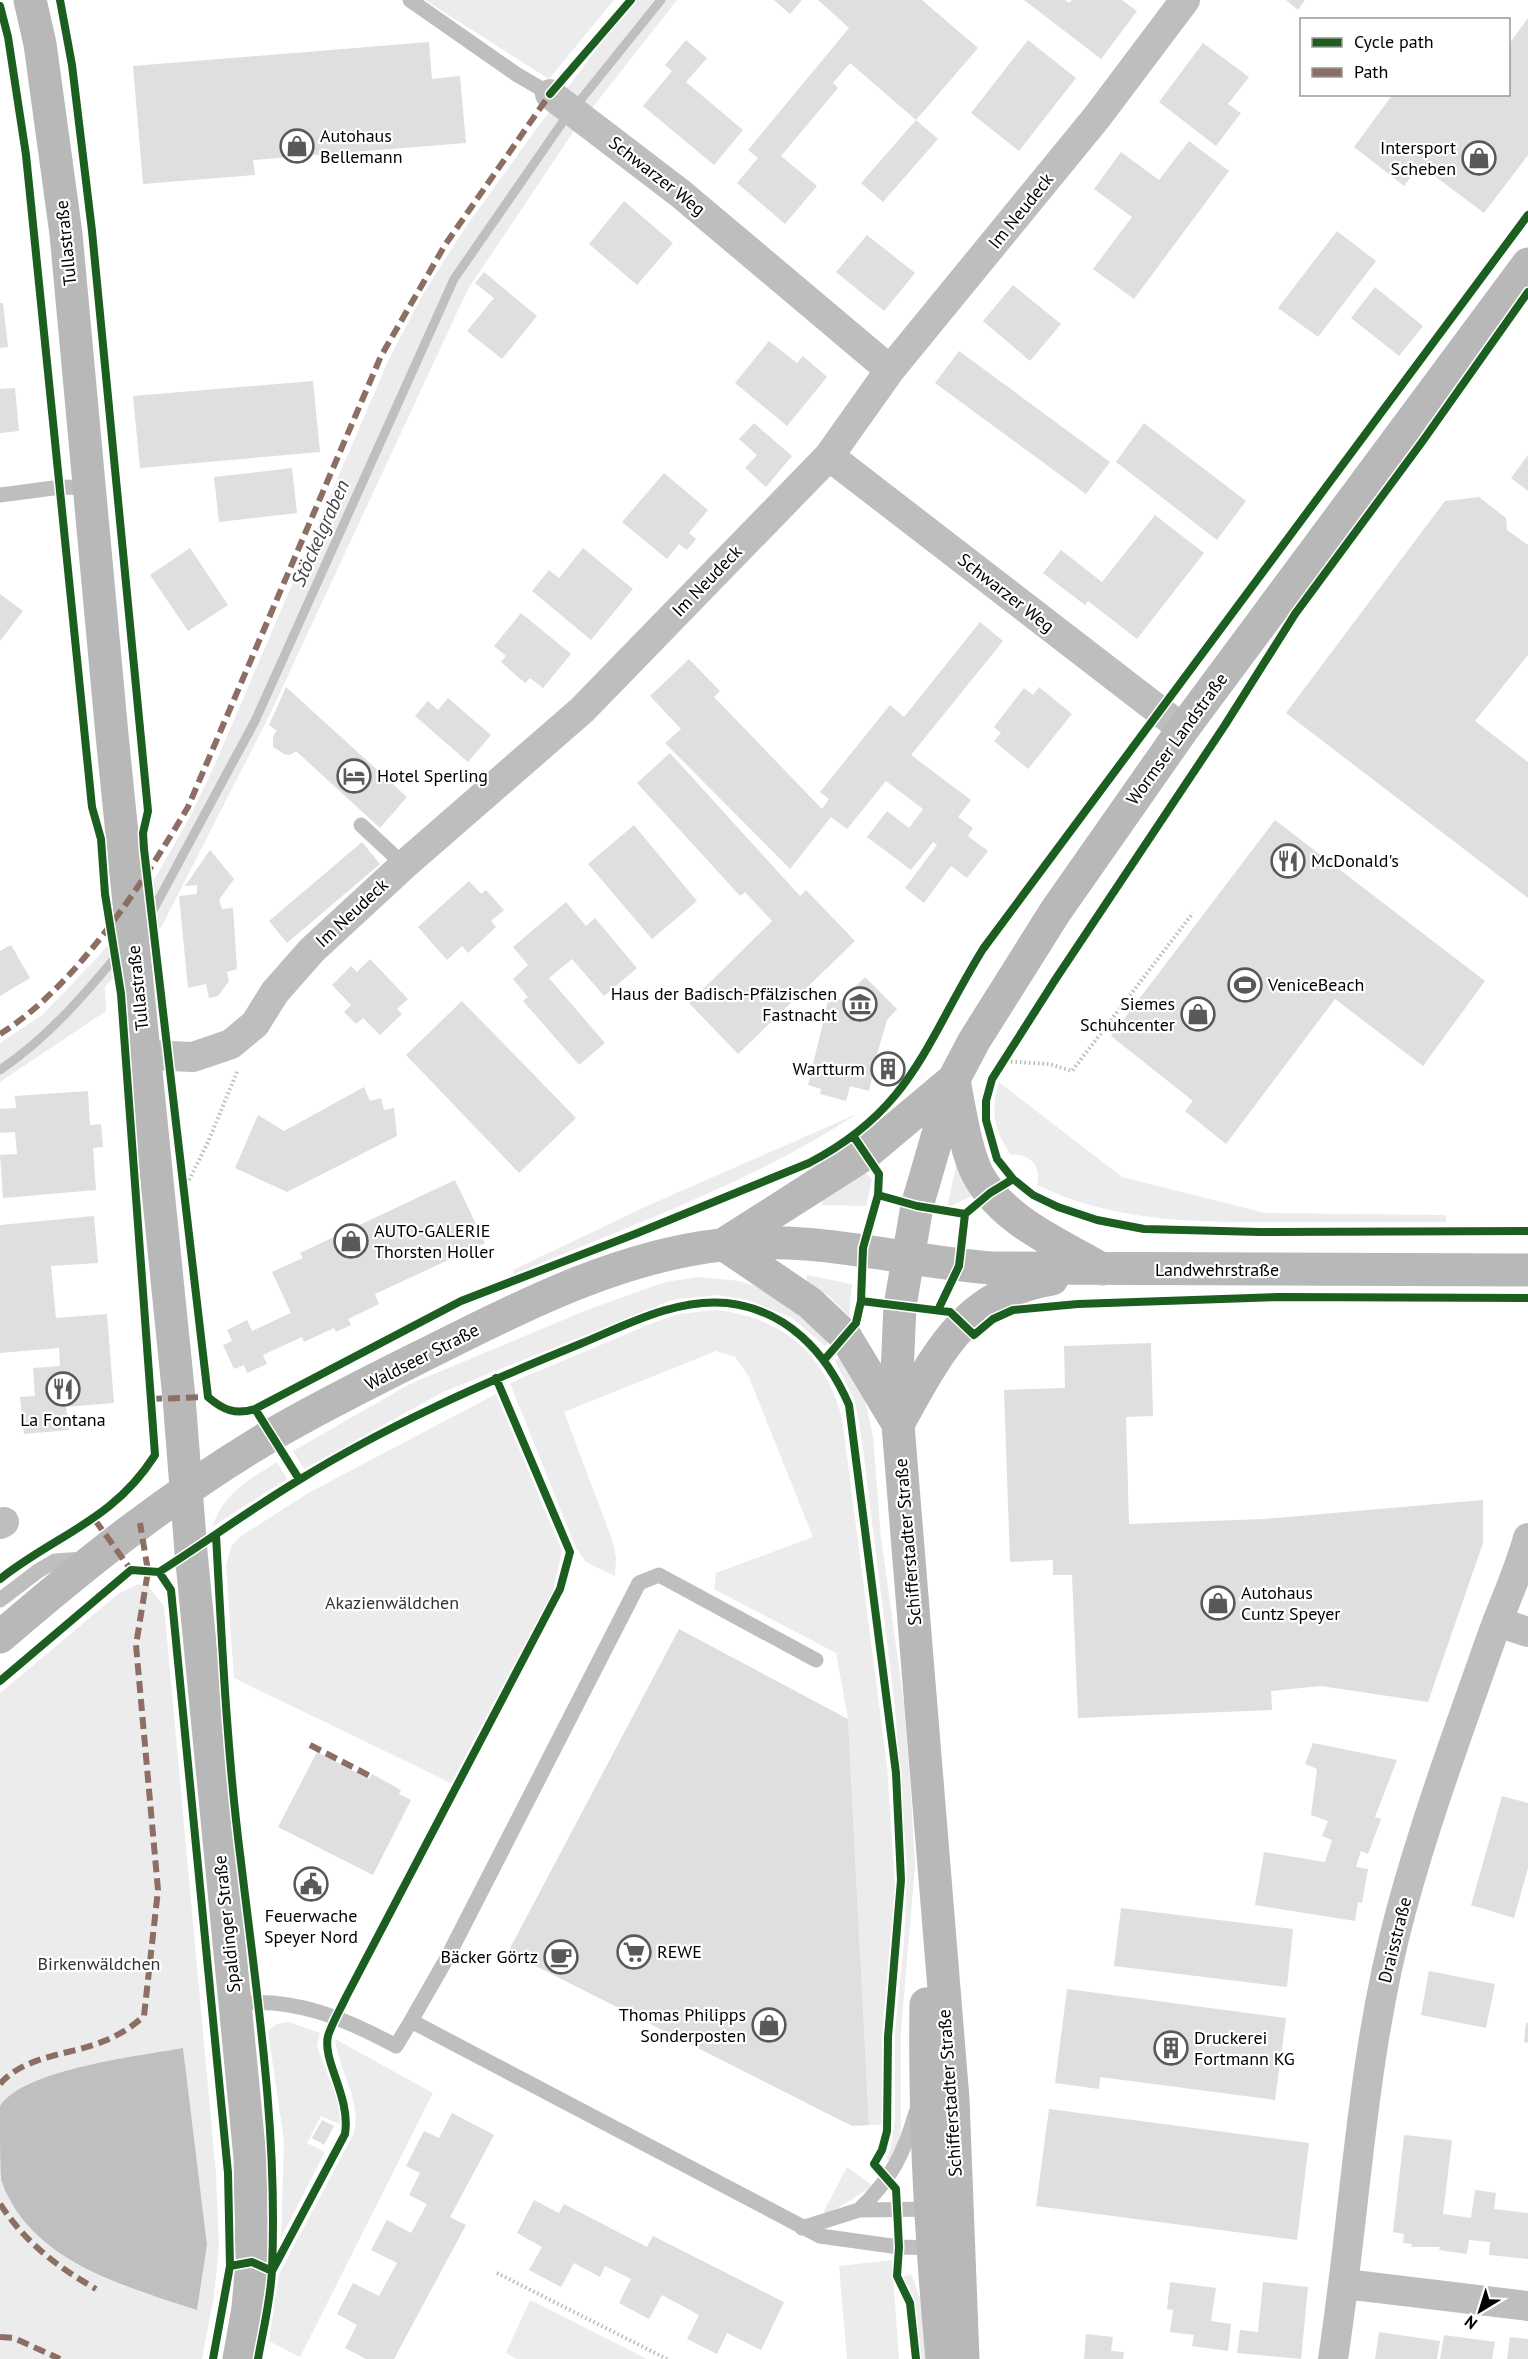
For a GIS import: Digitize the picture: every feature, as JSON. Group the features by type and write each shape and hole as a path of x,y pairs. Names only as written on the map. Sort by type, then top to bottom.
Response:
{"main road":[{"name":"Tullastraße","path":"30,0 40,44 57,152 188,1489"},
{"name":"Wormser Landstraße","path":"908,1256 917,1206 954,1079 974,1041 1048,922 1184,729 1528,264"},
{"path":"954,1079 963,1124 977,1174 990,1193 1031,1228 1104,1271 1044,1280 1007,1293 962,1323 942,1347 898,1425 845,1336 810,1304 723,1244 866,1154 954,1079"},
{"name":"Waldseer Straße","path":"0,1637 90,1559 188,1489 270,1436 481,1326 589,1279 650,1258 723,1244 765,1242 820,1244 908,1256"},
{"name":"Landwehrstraße","path":"908,1256 991,1269 1528,1270"},
{"name":"Schifferstadter Straße","path":"908,1256 900,1306 897,1373 898,1425 952,2099 943,2208"},
{"name":"Spaldinger Straße","path":"188,1489 191,1552 252,2205 248,2308 239,2359"},
{"name":"Schifferstadter Straße","path":"930,1828 925,2077 943,2208 945,2248 942,2359"},
{"name":"Schifferstadter Straße","path":"945,2248 963,2359"}],"street":[{"name":"Im Neudeck","path":"145,1055 193,1057 231,1044 255,1024 275,992 312,950 404,865 582,710 830,456 890,370 1097,117 1185,0"},
{"name":"Schwarzer Weg","path":"554,97 681,194 890,370"},
{"name":"Schwarzer Weg","path":"830,456 1184,729"},
{"name":"Draisstraße","path":"1333,2359 1345,2284 1363,2104 1379,2002 1401,1912 1429,1815 1528,1538"},
{"path":"1497,1622 1528,1632"},
{"path":"1345,2284 1528,2306"}],"lane":[{"name":"Schwarzer Weg","path":"410,0 516,74 554,97"},
{"path":"0,495 61,487 91,488"},
{"path":"361,825 404,865"},
{"path":"0,1600 38,1571 55,1562 90,1559"},
{"path":"235,2004 260,2000 288,2003 336,2017 396,2046 447,1958 639,1583 659,1575 816,1660"},
{"path":"411,2021 820,2236 945,2248"},
{"path":"859,2210 875,2195 899,2163 925,2077"},
{"path":"802,2228 859,2210 943,2208"}],"path":[{"path":"1002,1061 1049,1064 1072,1071 1193,913"},
{"path":"188,1182 208,1142 255,1024"},
{"path":"497,2273 667,2359"}],"green space":[{"path":"425,0 614,0 549,79"},
{"path":"634,0 677,0 574,131 468,289 270,714 162,926 105,987 106,1011 0,1082 0,1043 42,1015 97,958 142,901 190,817 215,764 388,361 423,294 465,228"},
{"path":"999,1082 1122,1177 1265,1213 1446,1215 1446,1222 1192,1221 1129,1214 1067,1198 1037,1185 1038,1172 1033,1162 1024,1156 1011,1155 1005,1146 997,1129 994,1111"},
{"path":"857,1114 817,1139 733,1182 514,1274 513,1270 649,1205"},
{"path":"958,1157 974,1195 947,1208"},
{"path":"864,1172 872,1179 866,1206 822,1205 823,1194"},
{"path":"807,1275 852,1284 849,1316 829,1296 806,1282"},
{"path":"699,1277 739,1281 756,1286 833,1337 825,1346 792,1318 748,1300 717,1295 672,1300 443,1392 304,1469 293,1451 410,1384 587,1310 665,1282"},
{"path":"715,1310 761,1321 797,1342 812,1357 824,1375 842,1418 887,1766 895,1885 882,2036 882,2125 869,2125 848,1719 836,1653 714,1589 716,1573 813,1537 749,1377 735,1357 716,1351 564,1412 612,1539 616,1557 615,1576 586,1562 576,1548 510,1383 655,1322 679,1314"},
{"path":"844,1352 863,1391 873,1437 881,1537 904,1703 915,1866 901,2031 901,2127 899,2143 890,2161 886,2158 891,2148 895,2119 895,2033 904,1942 907,1868 895,1707 862,1441 855,1401 835,1361"},
{"name":"Akazienwäldchen","path":"496,1394 562,1551 553,1591 451,1783 234,1678 226,1565 232,1545 241,1536 310,1492"},
{"path":"277,1462 287,1479 212,1527 224,1504 238,1488"},
{"name":"Birkenwäldchen","path":"138,1584 149,1587 164,1606 216,2174 219,2247 214,2296 202,2359 0,2359 0,2178 22,2218 49,2245 68,2258 109,2280 197,2310 207,2245 183,2049 112,2061 57,2074 13,2093 0,2106 0,1693 118,1594"},
{"path":"289,2022 320,2033 317,2046 343,2115 339,2124 321,2116 307,2143 325,2152 281,2238 284,2141 268,2031 277,2024"},
{"path":"335,2039 433,2093 300,2357 269,2341 279,2274 354,2133 356,2121 353,2097"},
{"path":"847,2167 873,2186 825,2216 824,2211"},
{"path":"892,2260 899,2359 847,2359 839,2266"},
{"path":"911,2274 926,2314 931,2359 921,2359 915,2311 902,2277"},
{"path":"530,2300 647,2359 517,2359 506,2353"}],"shaded area":[{"path":"183,2048 207,2245 197,2310 111,2280 57,2251 34,2232 15,2208 1,2180 0,2106 13,2093 57,2073 113,2060"}],"building":[{"path":"774,0 802,0 790,14"},
{"path":"818,0 922,0 978,48 916,120 850,63 833,83 838,88 781,156 817,186 785,224 737,183 758,158 748,150 849,28"},
{"path":"1024,0 1065,0 1069,3 1072,0 1122,0 1137,11 1101,59"},
{"path":"1286,0 1305,0 1298,10"},
{"path":"1528,18 1528,155 1484,213 1420,165 1404,186 1354,147 1392,96 1510,96 1510,43"},
{"path":"686,40 707,58 686,82 743,130 714,165 643,106 672,71 665,65"},
{"path":"1028,40 1076,78 1019,151 971,113"},
{"path":"429,42 432,79 460,76 466,143 253,160 255,175 143,184 133,66"},
{"path":"1203,43 1249,77 1228,104 1241,113 1216,146 1159,102"},
{"path":"916,120 938,139 883,202 861,183"},
{"path":"1189,141 1229,171 1134,299 1093,269 1132,217 1094,189 1121,152 1159,180"},
{"path":"624,201 673,243 637,285 589,244"},
{"path":"1337,231 1376,261 1318,337 1278,308"},
{"path":"867,235 915,273 884,311 836,272"},
{"path":"484,272 537,316 502,359 467,331 494,298 475,283"},
{"path":"1013,285 1061,324 1030,361 983,321"},
{"path":"1375,287 1423,326 1399,356 1351,318"},
{"path":"0,303 3,303 8,347 0,348"},
{"path":"769,341 797,363 803,356 827,377 787,426 735,383"},
{"path":"959,351 1110,462 1086,494 935,383"},
{"path":"313,381 320,452 140,468 133,396"},
{"path":"15,388 19,431 0,433 0,389"},
{"path":"754,423 792,456 766,487 745,468 757,455 739,439"},
{"path":"1144,423 1246,501 1217,540 1116,462"},
{"path":"1528,455 1528,491 1511,478"},
{"path":"292,468 297,513 219,522 214,477"},
{"path":"664,473 708,510 689,533 696,539 687,550 679,544 667,559 622,522"},
{"path":"1479,497 1506,518 1507,530 1528,545 1528,655 1475,721 1528,762 1528,898 1286,713 1445,501"},
{"path":"1155,515 1204,553 1137,639 1088,601 1085,605 1043,573 1061,550 1102,582"},
{"path":"190,548 228,605 188,631 150,575"},
{"path":"583,548 633,589 591,640 532,591 549,570 559,578"},
{"path":"0,594 23,611 0,641"},
{"path":"521,613 571,654 543,688 530,678 525,683 501,662 506,656 494,646"},
{"path":"980,622 1003,641 911,755 971,800 958,817 973,828 968,836 988,851 967,878 951,866 924,903 905,888 937,845 933,842 911,870 867,837 887,811 909,828 923,809 886,781 847,829 831,817 790,869 665,743 681,729 650,696 689,659 720,691 714,697 822,809 829,799 820,792 890,705 904,717"},
{"name":"Hotel Sperling","path":"286,687 407,797 380,828 296,751 290,755 284,754 273,747 273,736 277,731 269,725"},
{"path":"1039,687 1072,714 1028,769 994,741 1001,733 994,727 1024,688 1033,695"},
{"path":"448,698 491,735 468,762 415,716 428,701 438,710"},
{"path":"670,753 800,896 806,890 855,941 738,1054 689,1003 772,921 745,892 740,896 637,783"},
{"path":"1275,820 1485,981 1423,1066 1335,999 1226,1144 1185,1111 1193,1101 1111,1036"},
{"path":"634,825 697,901 652,939 588,864"},
{"path":"362,842 380,864 287,943 269,921"},
{"path":"210,850 234,879 219,900 222,909 233,908 237,969 227,972 229,981 218,996 209,998 206,984 188,988 179,896 197,894 197,885 185,886"},
{"path":"469,881 481,894 486,890 504,910 491,921 496,927 468,953 462,946 447,960 418,927"},
{"path":"566,902 586,926 595,918 637,968 604,996 572,959 549,978 605,1043 579,1065 523,1001 528,997 513,979 528,965 513,947"},
{"path":"11,945 30,978 0,996 0,951"},
{"path":"370,959 408,999 397,1009 402,1014 380,1035 363,1018 356,1024 344,1012 351,1005 332,985 351,966 357,972"},
{"path":"865,977 897,1009 887,1020 877,1055 904,1062 898,1084 872,1077 869,1091 850,1086 846,1101 820,1094 821,1089 808,1085 829,997 842,1000"},
{"path":"462,1001 576,1118 519,1173 406,1055"},
{"path":"364,1087 370,1101 381,1098 384,1110 394,1108 397,1136 287,1192 235,1168 258,1115 284,1131"},
{"path":"88,1091 90,1125 101,1124 103,1147 93,1148 96,1190 3,1198 0,1155 17,1154 15,1132 0,1133 0,1109 16,1108 15,1096"},
{"path":"455,1180 485,1243 375,1294 379,1304 348,1319 351,1325 336,1332 334,1328 304,1342 302,1337 263,1355 267,1364 247,1373 244,1365 234,1369 223,1345 232,1341 227,1330 247,1320 252,1331 291,1313 272,1272 303,1258 300,1253"},
{"path":"94,1216 98,1263 51,1266 56,1318 107,1314 114,1403 66,1407 69,1430 24,1434 20,1397 35,1396 33,1368 60,1366 59,1348 0,1353 0,1225"},
{"path":"1151,1343 1153,1416 1126,1417 1129,1524 1264,1519 1483,1500 1483,1543 1428,1702 1321,1686 1271,1691 1272,1710 1078,1718 1072,1575 1053,1575 1053,1560 1010,1562 1004,1390 1065,1388 1064,1346"},
{"path":"679,1629 848,1719 869,2125 852,2126 508,1952"},
{"path":"1313,1743 1397,1760 1375,1817 1381,1819 1368,1854 1361,1851 1356,1867 1368,1869 1362,1903 1358,1902 1355,1921 1255,1905 1264,1852 1325,1862 1332,1840 1322,1836 1328,1821 1311,1815 1317,1769 1305,1764"},
{"path":"317,1752 369,1779 372,1774 401,1790 399,1794 411,1800 373,1875 278,1827"},
{"path":"1502,1796 1528,1803 1528,1868 1514,1918 1471,1905"},
{"path":"1121,1908 1293,1929 1287,1987 1114,1966"},
{"path":"1429,1971 1495,1984 1486,2028 1421,2015"},
{"name":"Druckerei Fortmann KG","path":"1067,1989 1286,2018 1275,2100 1100,2077 1099,2089 1055,2083"},
{"path":"1526,2023 1528,2023 1528,2043 1524,2042"},
{"path":"1049,2109 1309,2143 1297,2240 1036,2206"},
{"path":"452,2113 494,2135 450,2217 466,2225 394,2359 366,2359 345,2348 357,2325 337,2314 353,2283 379,2296 397,2263 371,2250 387,2220 411,2233 427,2204 409,2195 420,2173 406,2166 424,2131 439,2138"},
{"path":"322,2120 334,2126 324,2145 312,2138"},
{"path":"1404,2135 1452,2140 1443,2214 1471,2218 1475,2190 1496,2193 1494,2209 1528,2213 1528,2259 1489,2255 1490,2242 1469,2240 1467,2254 1439,2250 1440,2247 1411,2247 1412,2244 1403,2243 1404,2234 1393,2232"},
{"path":"534,2200 559,2213 564,2204 647,2247 653,2236 784,2302 761,2350 727,2333 717,2354 687,2339 699,2315 662,2295 649,2319 619,2303 631,2279 605,2266 600,2277 574,2263 561,2287 529,2270 542,2247 517,2233"},
{"path":"1170,2282 1216,2288 1211,2321 1231,2324 1228,2351 1192,2346 1194,2335 1170,2332 1173,2310 1167,2309"},
{"path":"1263,2282 1308,2287 1301,2359 1237,2353 1240,2330 1258,2332"},
{"path":"1379,2332 1440,2341 1437,2359 1375,2359"},
{"path":"1086,2334 1113,2337 1111,2351 1124,2352 1123,2359 1084,2359"},
{"path":"1444,2335 1495,2342 1492,2359 1440,2359"},
{"path":"1510,2337 1528,2339 1528,2359 1507,2359"}],"waterway":[{"name":"Stöckelgraben","path":"140,927 152,912 255,721 454,279 562,123 661,0"},
{"name":"Stöckelgraben","path":"0,1070 51,1028 124,947"}],"marked path":[{"path":"0,1034 28,1014 81,962 129,900 188,807 381,356 445,245 550,94"},
{"path":"150,1399 208,1397"},
{"path":"95,1520 131,1570"},
{"path":"0,2084 22,2067 104,2041 135,2024 144,2016 158,1890 136,1645 148,1571 140,1523"},
{"path":"310,1745 370,1776"},
{"path":"0,2204 31,2242 68,2272 96,2289"},
{"path":"0,2337 14,2338 60,2359"}],"cycle path":[{"path":"60,0 72,65 92,231 148,811 143,833 144,849 208,1397 224,1408 235,1411 255,1409 461,1301 635,1234 809,1163 844,1142 872,1120 895,1096 914,1070 983,949 1528,215"},
{"path":"550,94 631,0"},
{"path":"0,6 8,37 26,155 92,807 101,839 105,894 121,994 155,1455 139,1477 103,1511 0,1579"},
{"path":"1528,292 1422,442 1295,614 1225,725 1055,980 992,1079 986,1101 986,1120 997,1159 1013,1179 1033,1195 1058,1207 1097,1220 1144,1229 1260,1232 1528,1231"},
{"path":"825,1359 856,1323 861,1301 863,1248 878,1195 879,1174 854,1137"},
{"path":"938,1310 959,1266 965,1214 990,1193 1013,1179"},
{"path":"878,1195 917,1206 965,1214"},
{"path":"861,1301 950,1312 974,1335 993,1319 1013,1310 1078,1304 1279,1297 1528,1298"},
{"path":"0,1681 131,1570 159,1572 263,1502 333,1460 402,1423 472,1390 633,1321 689,1305 727,1303 749,1307 786,1324 816,1351 829,1368 849,1405 896,1773 901,1880 888,2037 887,2131 882,2150 874,2164 896,2189 899,2247 897,2276 910,2303 916,2359"},
{"path":"230,2266 252,2262 272,2271 345,2134 344,2107 329,2057 328,2036 346,1997 560,1589 570,1552 496,1378"},
{"path":"255,1409 299,1479"},
{"path":"216,1535 232,1781 265,2065 272,2167 271,2280 258,2359"},
{"path":"159,1572 171,1590 228,2173 230,2266 213,2359"}],"place":[{"name":"Autohaus Bellemann","path":"297,146"},
{"name":"Intersport Scheben","path":"1479,158"},
{"name":"Hotel Sperling","path":"354,776"},
{"name":"McDonald's","path":"1288,861"},
{"name":"VeniceBeach","path":"1245,985"},
{"name":"Haus der Badisch-Pfälzischen Fastnacht","path":"860,1004"},
{"name":"Siemes Schuhcenter","path":"1198,1014"},
{"name":"Wartturm","path":"888,1069"},
{"name":"AUTO-GALERIE Thorsten Holler","path":"351,1241"},
{"name":"La Fontana","path":"63,1389"},
{"name":"Autohaus Cuntz Speyer","path":"1218,1603"},
{"name":"Feuerwache Speyer Nord","path":"311,1884"},
{"name":"REWE","path":"634,1952"},
{"name":"Bäcker Görtz","path":"561,1957"},
{"name":"Thomas Philipps Sonderposten","path":"769,2025"},
{"name":"Druckerei Fortmann KG","path":"1171,2048"}]}
